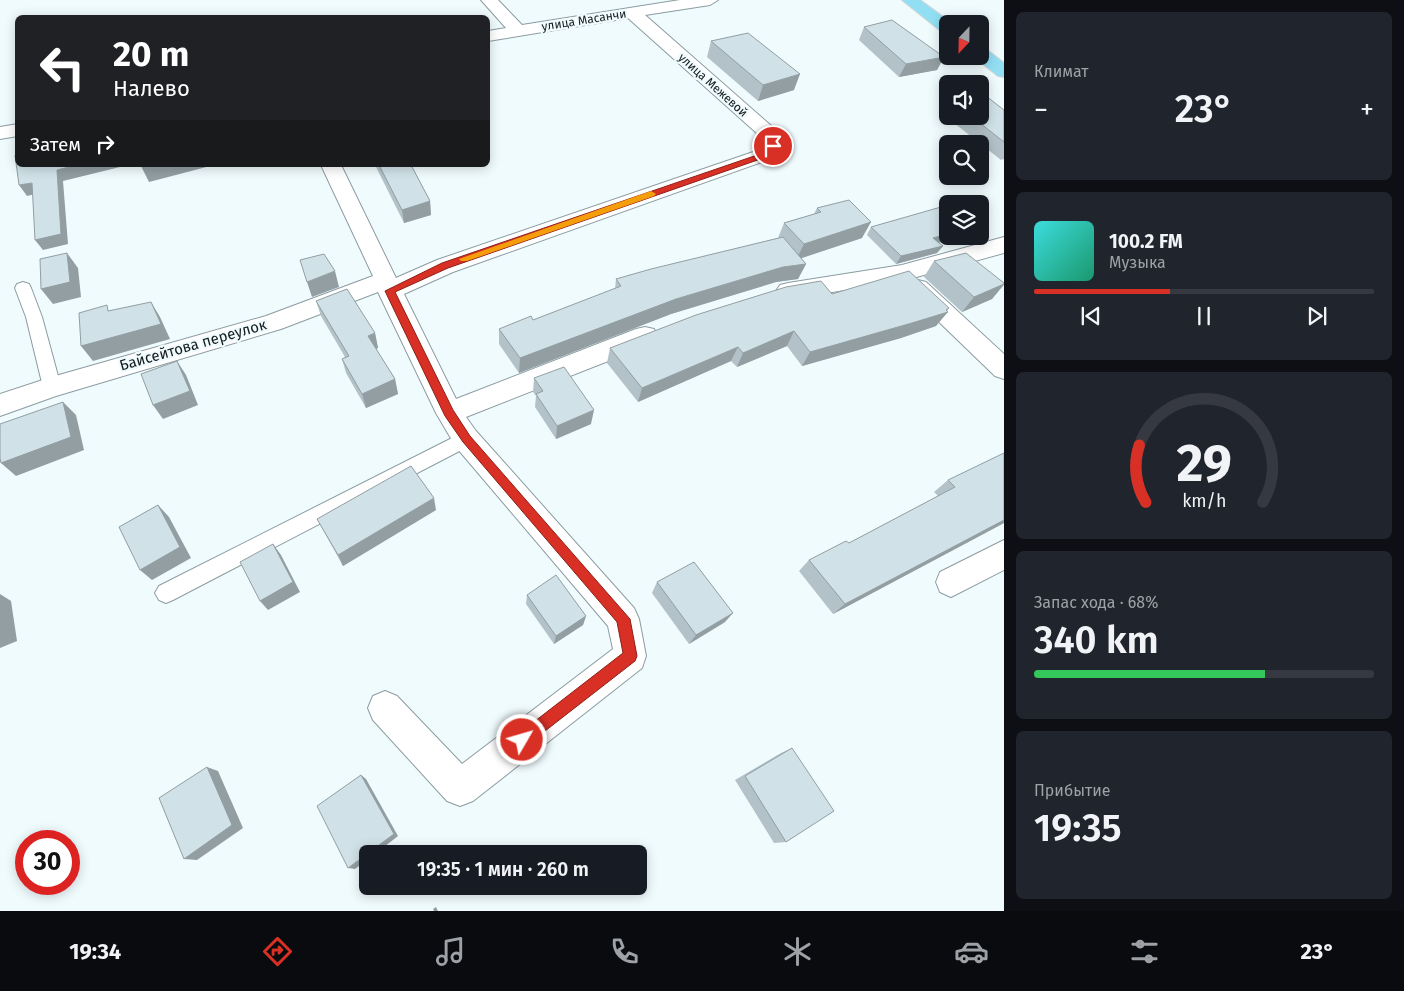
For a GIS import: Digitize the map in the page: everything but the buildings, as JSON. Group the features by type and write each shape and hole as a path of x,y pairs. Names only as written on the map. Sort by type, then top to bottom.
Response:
{"main road":[{"path":"910,0 939,21"},
{"path":"989,60 1004,72"}],"street":[{"path":"489,0 517,30"},
{"name":"улица Масанчи","path":"490,36 517,30 562,26 632,12 710,0"},
{"name":"улица Межевой","path":"387,286 766,154 773,146 769,134 632,12"},
{"path":"0,134 15,131"},
{"path":"332,167 449,413 466,439 623,619 630,656 460,788 384,708"},
{"path":"768,295 902,273 1004,245"},
{"path":"902,273 1004,369"},
{"name":"Байсейтова переулок","path":"0,405 52,387 387,286"},
{"path":"449,413 662,329"},
{"path":"951,582 1004,554"}],"lane":[{"path":"23,288 34,316 52,387"},
{"path":"166,593 466,439"}],"slow traffic":[{"path":"464,259 651,194"}],"route":[{"path":"522,740 630,656 623,619 466,439 449,413 390,291 445,266 766,154 773,146"}]}
